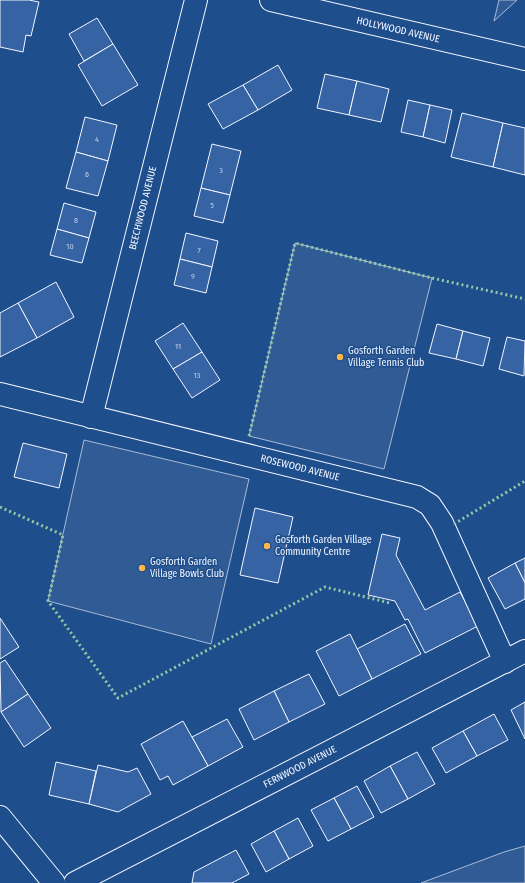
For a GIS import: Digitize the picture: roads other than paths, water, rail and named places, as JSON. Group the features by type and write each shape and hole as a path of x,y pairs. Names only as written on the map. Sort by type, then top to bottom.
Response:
{"street":[{"name":"BEECHWOOD AVENUE","path":"91,417 196,0"},
{"name":"HOLLYWOOD AVENUE","path":"271,0 525,59"},
{"name":"ROSEWOOD AVENUE","path":"0,394 417,497 430,505 442,523 505,662"},
{"name":"FERNWOOD AVENUE","path":"75,883 525,651"},
{"path":"0,817 54,883"}],"place":[{"name":"Gosforth Garden Village Tennis Club","path":"340,357"},
{"name":"Gosforth Garden Village Community Centre","path":"267,546"},
{"name":"Gosforth Garden Village Bowls Club","path":"142,568"}]}
